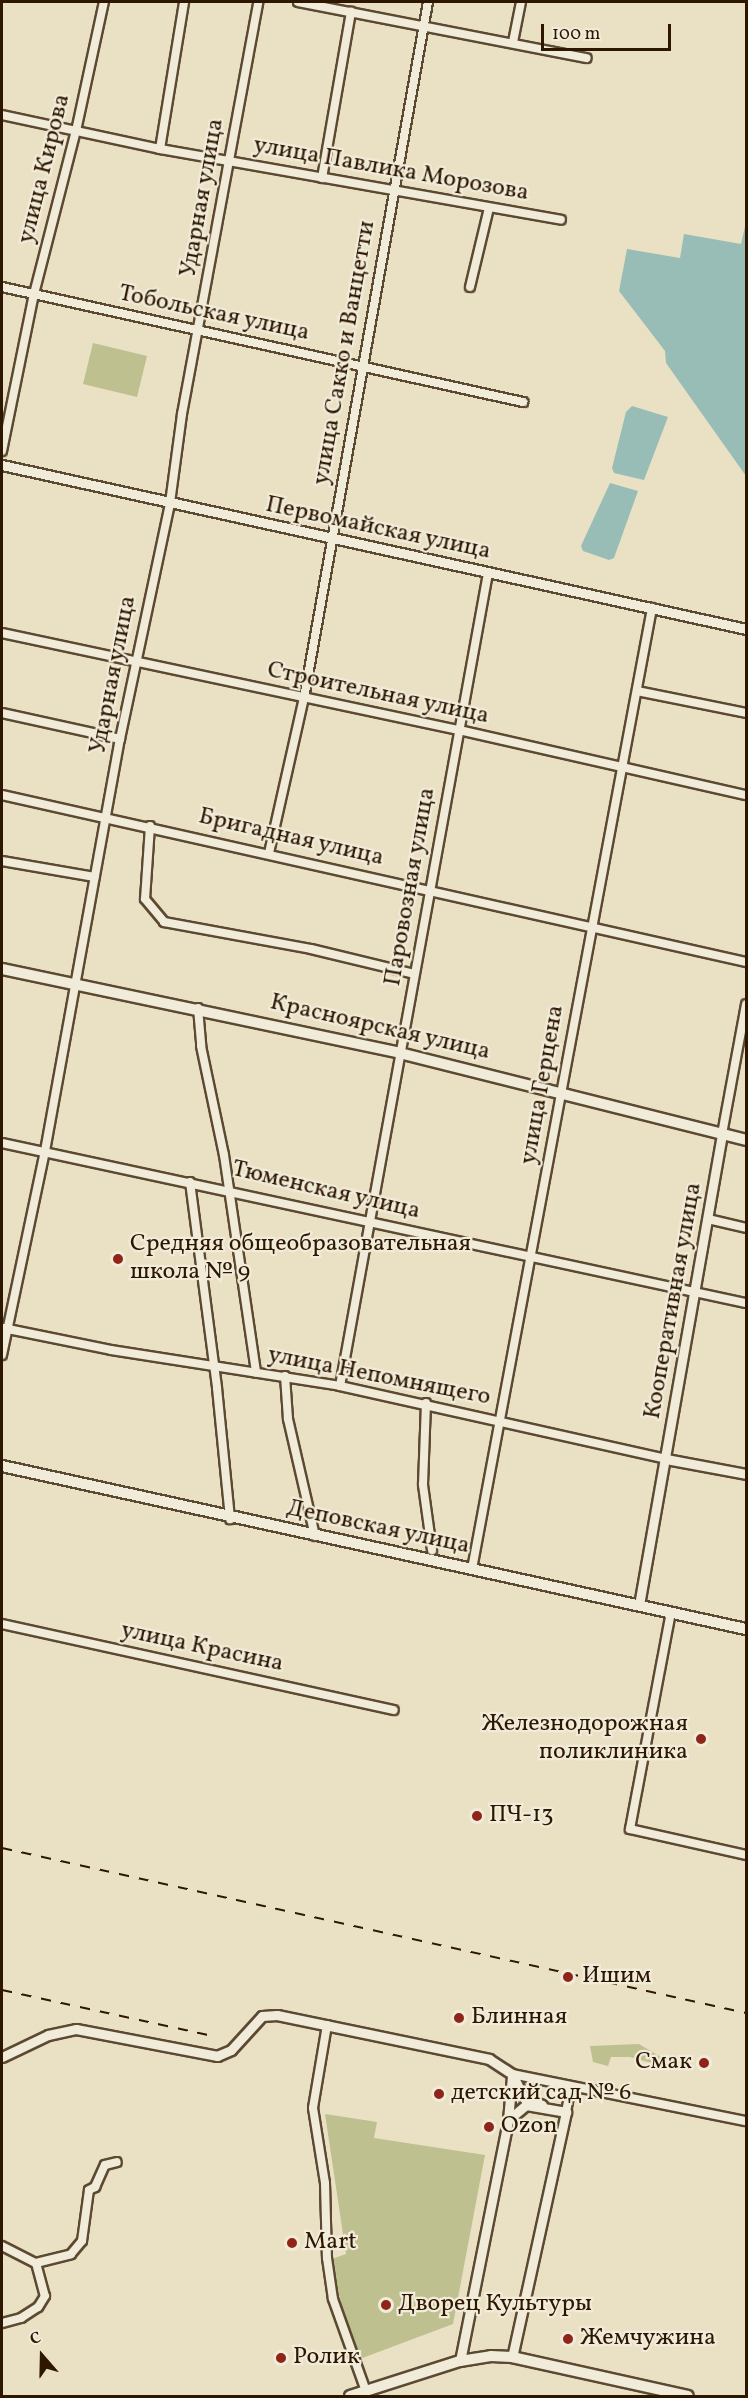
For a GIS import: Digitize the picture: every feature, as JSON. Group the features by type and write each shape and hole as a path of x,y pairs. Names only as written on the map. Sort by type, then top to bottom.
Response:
{"main road":[{"name":"Красноярская улица","path":"2,969 198,1008 400,1053 747,1140"},
{"name":"Деповская улица","path":"2,1466 230,1519 747,1629"},
{"path":"350,2397 460,2361 512,2357 688,2397"}],"street":[{"name":"улица Кирова","path":"2,451 34,294 76,131 104,2"},
{"path":"160,149 184,2"},
{"name":"Ударная улица","path":"2,1355 4,1328 45,1151 108,817 120,739 170,502 182,414 200,332 228,161 258,2"},
{"path":"298,2 323,4 424,28 513,42 587,58"},
{"name":"улица Сакко и Ванцетти","path":"269,853 304,698 361,366 428,2"},
{"path":"513,42 521,2"},
{"path":"322,178 351,12"},
{"name":"улица Павлика Морозова","path":"2,115 160,149 561,220"},
{"path":"470,287 489,208"},
{"name":"Тобольская улица","path":"2,287 523,402"},
{"name":"Первомайская улица","path":"2,465 332,540 747,629"},
{"name":"Паровозная улица","path":"340,1386 488,573"},
{"name":"улица Герцена","path":"472,1569 533,1256 590,928 652,608"},
{"name":"Строительная улица","path":"2,633 135,664 459,730 747,795"},
{"path":"637,691 747,713"},
{"path":"2,713 120,739"},
{"name":"Бригадная улица","path":"2,795 150,826 747,962"},
{"path":"150,826 145,899 164,922 311,949 414,974"},
{"path":"2,861 95,878"},
{"name":"Кооперативная улица","path":"639,1605 747,1004"},
{"path":"198,1008 201,1046 225,1155 228,1189 256,1373"},
{"name":"Тюменская улица","path":"2,1143 228,1189 369,1222 747,1303"},
{"path":"190,1182 230,1519"},
{"path":"708,1219 747,1228"},
{"name":"улица Непомнящего","path":"4,1328 213,1368 285,1376 340,1386 426,1403 666,1459 747,1474"},
{"path":"285,1376 288,1419 315,1536"},
{"path":"426,1403 423,1485 432,1550"},
{"path":"671,1612 630,1829 747,1855"},
{"name":"улица Красина","path":"2,1624 394,1710"},
{"path":"2,2057 48,2036 76,2029 217,2056 231,2050 262,2016 327,2025 489,2059 512,2074 571,2087 626,2094 747,2121"},
{"path":"327,2025 314,2108 325,2183 327,2258 333,2299 366,2391"},
{"path":"512,2074 525,2099 566,2112"},
{"path":"460,2361 508,2120 512,2074"},
{"path":"512,2357 571,2087"},
{"path":"508,2120 519,2108 542,2105"},
{"path":"2,2246 36,2263 71,2254 82,2241 88,2190 95,2187 105,2165 117,2162"},
{"path":"2,2324 30,2312 45,2296 36,2263"}],"green space":[{"path":"93,343 147,356 137,397 83,384"},
{"path":"639,2044 664,2059 655,2064 630,2057 611,2057 608,2066 593,2062 590,2046"},
{"path":"325,2114 377,2122 374,2138 485,2155 453,2324 357,2360 329,2260 346,2254"}],"water":[{"path":"746,222 746,476 666,363 665,351 619,291 627,249 680,258 684,234 741,244"},
{"path":"632,406 668,417 644,480 614,473 612,468 626,412"},
{"path":"610,483 638,491 614,558 609,560 583,551 581,546"}],"railway":[{"path":"2,1848 746,2013"},
{"path":"2,1990 209,2035"}],"place":[{"name":"Средняя общеобразовательная школа № 9","path":"118,1259"},
{"name":"Железнодорожная поликлиника","path":"701,1739"},
{"name":"ПЧ-13","path":"477,1816"},
{"name":"Ишим","path":"568,1977"},
{"name":"Блинная","path":"459,2018"},
{"name":"Смак","path":"704,2063"},
{"name":"детский сад № 6","path":"439,2094"},
{"name":"Ozon","path":"489,2127"},
{"name":"Mart","path":"292,2243"},
{"name":"Дворец Культуры","path":"386,2305"},
{"name":"Жемчужина","path":"568,2339"},
{"name":"Ролик","path":"281,2358"}]}
